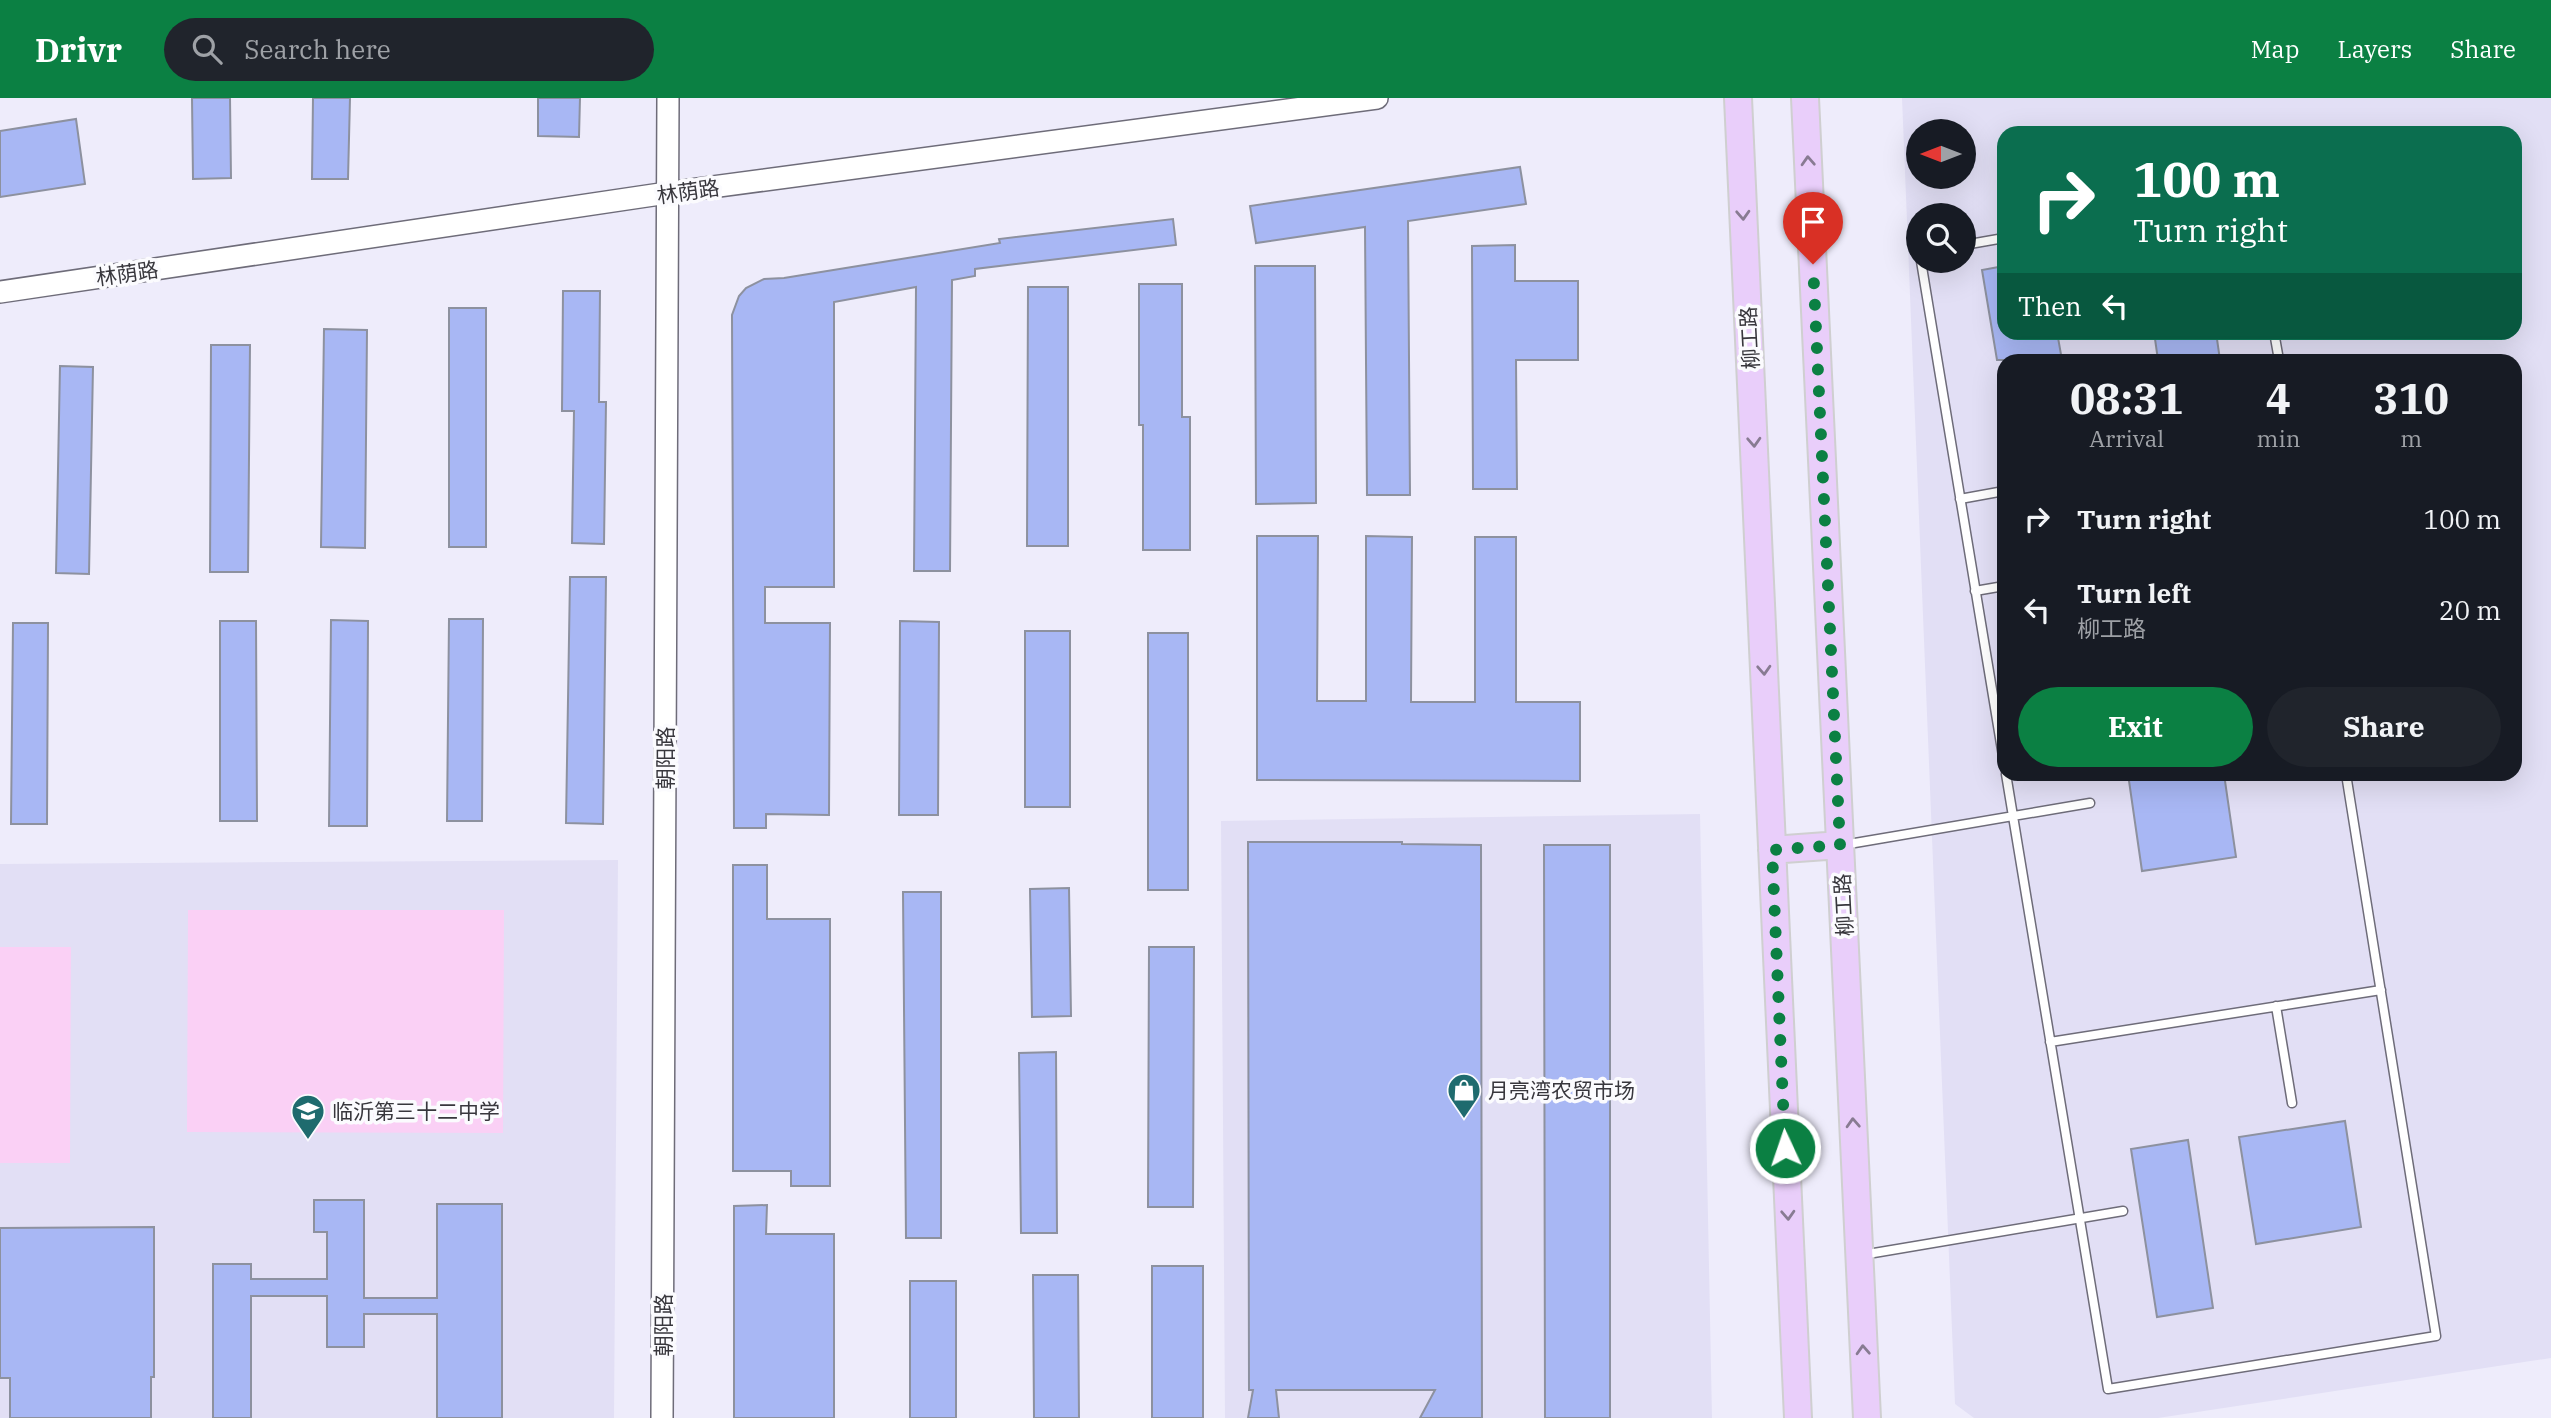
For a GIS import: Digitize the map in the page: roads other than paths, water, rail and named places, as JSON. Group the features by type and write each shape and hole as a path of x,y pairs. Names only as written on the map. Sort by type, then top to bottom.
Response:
{"main road":[{"name":"柳工路","path":"1738,98 1798,1418"},
{"name":"柳工路","path":"1805,98 1867,1418"},
{"path":"1772,850 1840,845"},
{"path":"1865,1390 1874,1418"}],"street":[{"name":"朝阳路","path":"662,1418 668,98"},
{"name":"林荫路","path":"0,292 667,193 1377,98"}],"lane":[{"path":"1976,243 1997,239"},
{"path":"1923,273 1997,721"},
{"path":"1960,499 1997,492"},
{"path":"1975,591 1997,587"},
{"path":"2007,781 2108,1389 2436,1336 2347,781"},
{"path":"1840,845 2090,803"},
{"path":"2050,1042 2381,989"},
{"path":"2276,1006 2292,1103"},
{"path":"1859,1256 2123,1212"}],"place":[{"name":"月亮湾农贸市场","path":"1464,1120"},
{"name":"临沂第三十二中学","path":"308,1141"}]}
